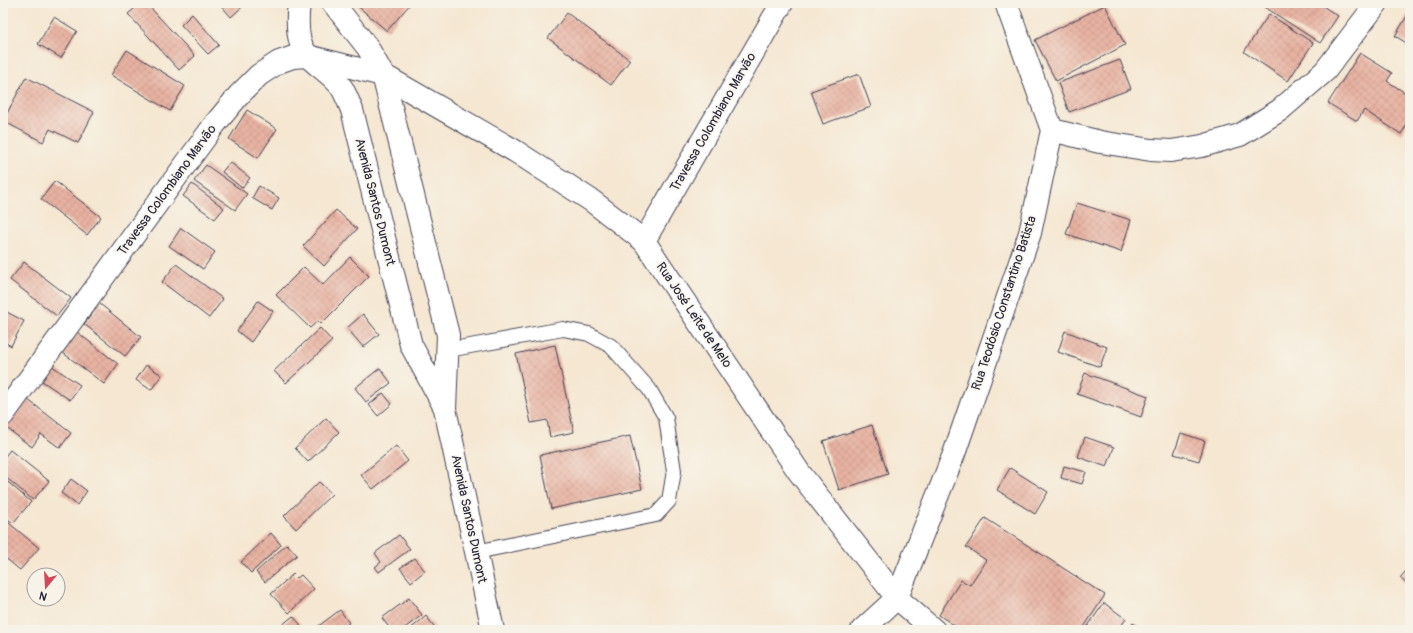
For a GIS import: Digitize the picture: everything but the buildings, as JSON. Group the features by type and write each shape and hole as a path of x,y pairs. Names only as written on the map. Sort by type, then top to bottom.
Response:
{"street":[{"path":"299,3 298,23 300,41 307,56"},
{"name":"Avenida Santos Dumont","path":"333,3 368,48 384,75 448,335 445,409 493,630"},
{"name":"Travessa Colombiano Marvão","path":"644,240 782,3"},
{"path":"1006,3 1052,130 1100,142 1151,150 1171,151 1202,146 1240,135 1280,110 1325,71 1378,3"},
{"name":"Travessa Colombiano Marvão","path":"3,415 219,119 239,95 259,75 278,62 292,57 307,56 384,75"},
{"name":"Avenida Santos Dumont","path":"307,56 329,73 342,88 352,110 411,344 445,409"},
{"name":"Rua José Leite de Melo","path":"384,75 515,151 592,201 644,240 800,472 897,598 934,630"},
{"name":"Rua Teodósio Constantino Batista","path":"897,598 954,454 1030,233 1052,130"},
{"path":"862,630 897,598"}],"lane":[{"path":"448,350 563,329 589,334 606,343 611,346 649,389 666,418 674,471 669,501 656,515 476,552"}]}
